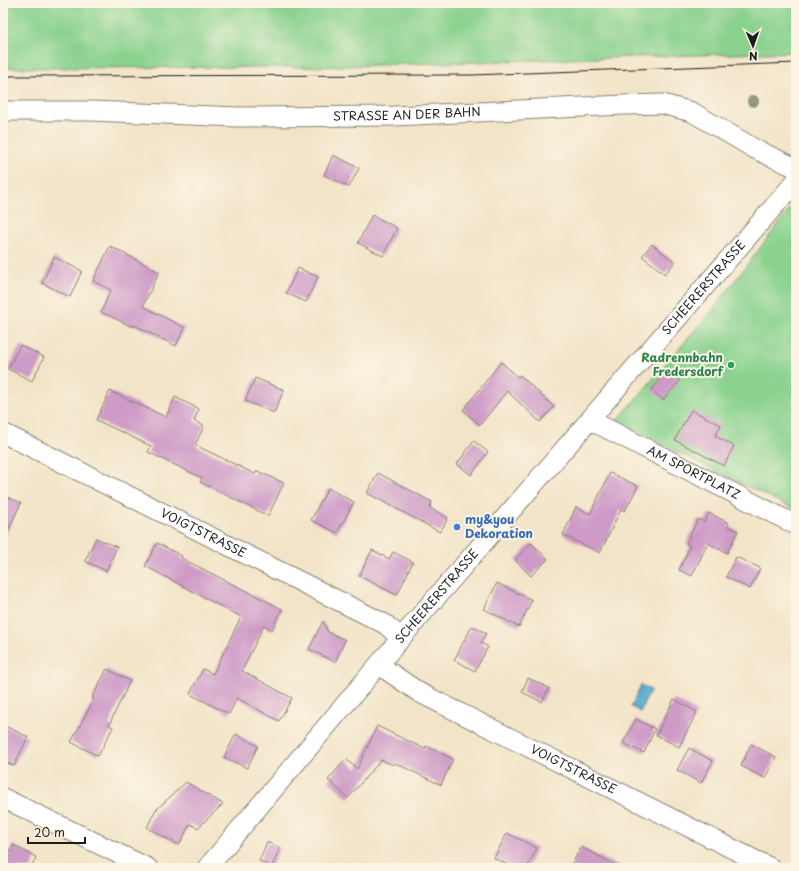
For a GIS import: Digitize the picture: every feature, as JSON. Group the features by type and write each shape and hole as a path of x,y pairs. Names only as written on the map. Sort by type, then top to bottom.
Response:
{"street":[{"name":"STRASSE AN DER BAHN","path":"3,111 91,111 238,117 394,116 662,104 692,112 755,149 796,168"},
{"name":"SCHEERERSTRASSE","path":"207,868 402,638 796,181"},
{"name":"AM SPORTPLATZ","path":"590,420 796,526"},
{"name":"VOIGTSTRASSE","path":"3,433 385,624 402,638"},
{"name":"VOIGTSTRASSE","path":"379,665 420,693 770,868"},
{"path":"3,798 148,868"}],"green space":[{"path":"3,3 796,3 796,52 313,67 3,68"},
{"name":"Radrennbahn Fredersdorf","path":"796,201 796,510 616,422 715,307"}],"water":[{"path":"641,685 651,690 640,712 631,707"}],"building":[{"path":"333,155 359,168 349,187 324,175"},
{"path":"372,215 397,228 383,256 358,243"},
{"path":"652,244 675,262 665,274 642,256"},
{"path":"110,246 159,272 143,306 185,328 176,346 134,325 133,327 101,312 111,290 93,281"},
{"path":"54,257 82,271 70,297 42,283"},
{"path":"298,268 318,277 306,302 286,293"},
{"path":"20,345 44,357 32,381 8,369"},
{"path":"501,362 518,377 520,375 554,407 540,422 507,391 480,425 463,410"},
{"path":"668,371 680,381 663,400 651,390"},
{"path":"255,378 284,390 274,413 245,401"},
{"path":"110,391 166,417 175,397 199,409 194,421 204,426 195,445 255,474 257,471 284,483 268,516 200,482 202,478 148,452 151,446 96,420"},
{"path":"691,410 721,425 715,436 734,446 724,466 675,440"},
{"path":"474,441 488,452 471,475 457,464"},
{"path":"378,473 432,502 430,508 448,518 440,532 367,493"},
{"path":"610,473 638,486 625,511 621,509 600,553 563,535 576,507 590,514"},
{"path":"328,488 354,502 337,533 311,520"},
{"path":"3,495 21,503 3,541"},
{"path":"709,513 729,523 728,526 738,531 727,553 708,543 692,576 679,570 690,546 686,544 698,519 704,522"},
{"path":"96,538 117,547 106,571 85,561"},
{"path":"157,543 182,556 181,558 282,609 272,630 264,625 242,671 292,698 279,721 237,698 229,714 190,694 203,669 213,674 241,617 145,566"},
{"path":"531,543 548,559 531,576 515,560"},
{"path":"372,550 389,559 393,552 413,562 397,595 359,576"},
{"path":"736,557 760,568 750,589 726,577"},
{"path":"497,583 532,600 519,627 484,609"},
{"path":"323,621 328,632 345,640 335,662 309,649"},
{"path":"472,626 486,633 481,643 488,647 475,671 454,660"},
{"path":"107,669 130,681 109,725 113,727 98,756 71,742 94,699 92,698"},
{"path":"528,678 549,688 542,702 522,692"},
{"path":"674,699 697,712 679,747 656,735"},
{"path":"636,719 655,729 644,753 623,743"},
{"path":"3,725 28,737 14,766 3,761"},
{"path":"377,726 425,749 426,746 453,759 441,785 395,763 394,765 381,760 348,798 328,780 346,759 357,769"},
{"path":"236,734 258,746 247,768 224,757"},
{"path":"751,744 776,757 765,778 741,766"},
{"path":"689,748 713,761 701,783 677,770"},
{"path":"186,782 223,804 198,828 190,824 179,845 147,828 155,811"},
{"path":"507,833 537,848 527,868 514,868 494,858"},
{"path":"267,842 280,848 272,867 259,861"},
{"path":"13,845 36,857 31,868 3,868"},
{"path":"581,847 622,868 570,868"}],"tram line":[{"path":"3,76 472,75 796,63"}],"place":[{"name":"Radrennbahn Fredersdorf","path":"731,365"},
{"name":"my&you Dekoration","path":"457,527"}]}
